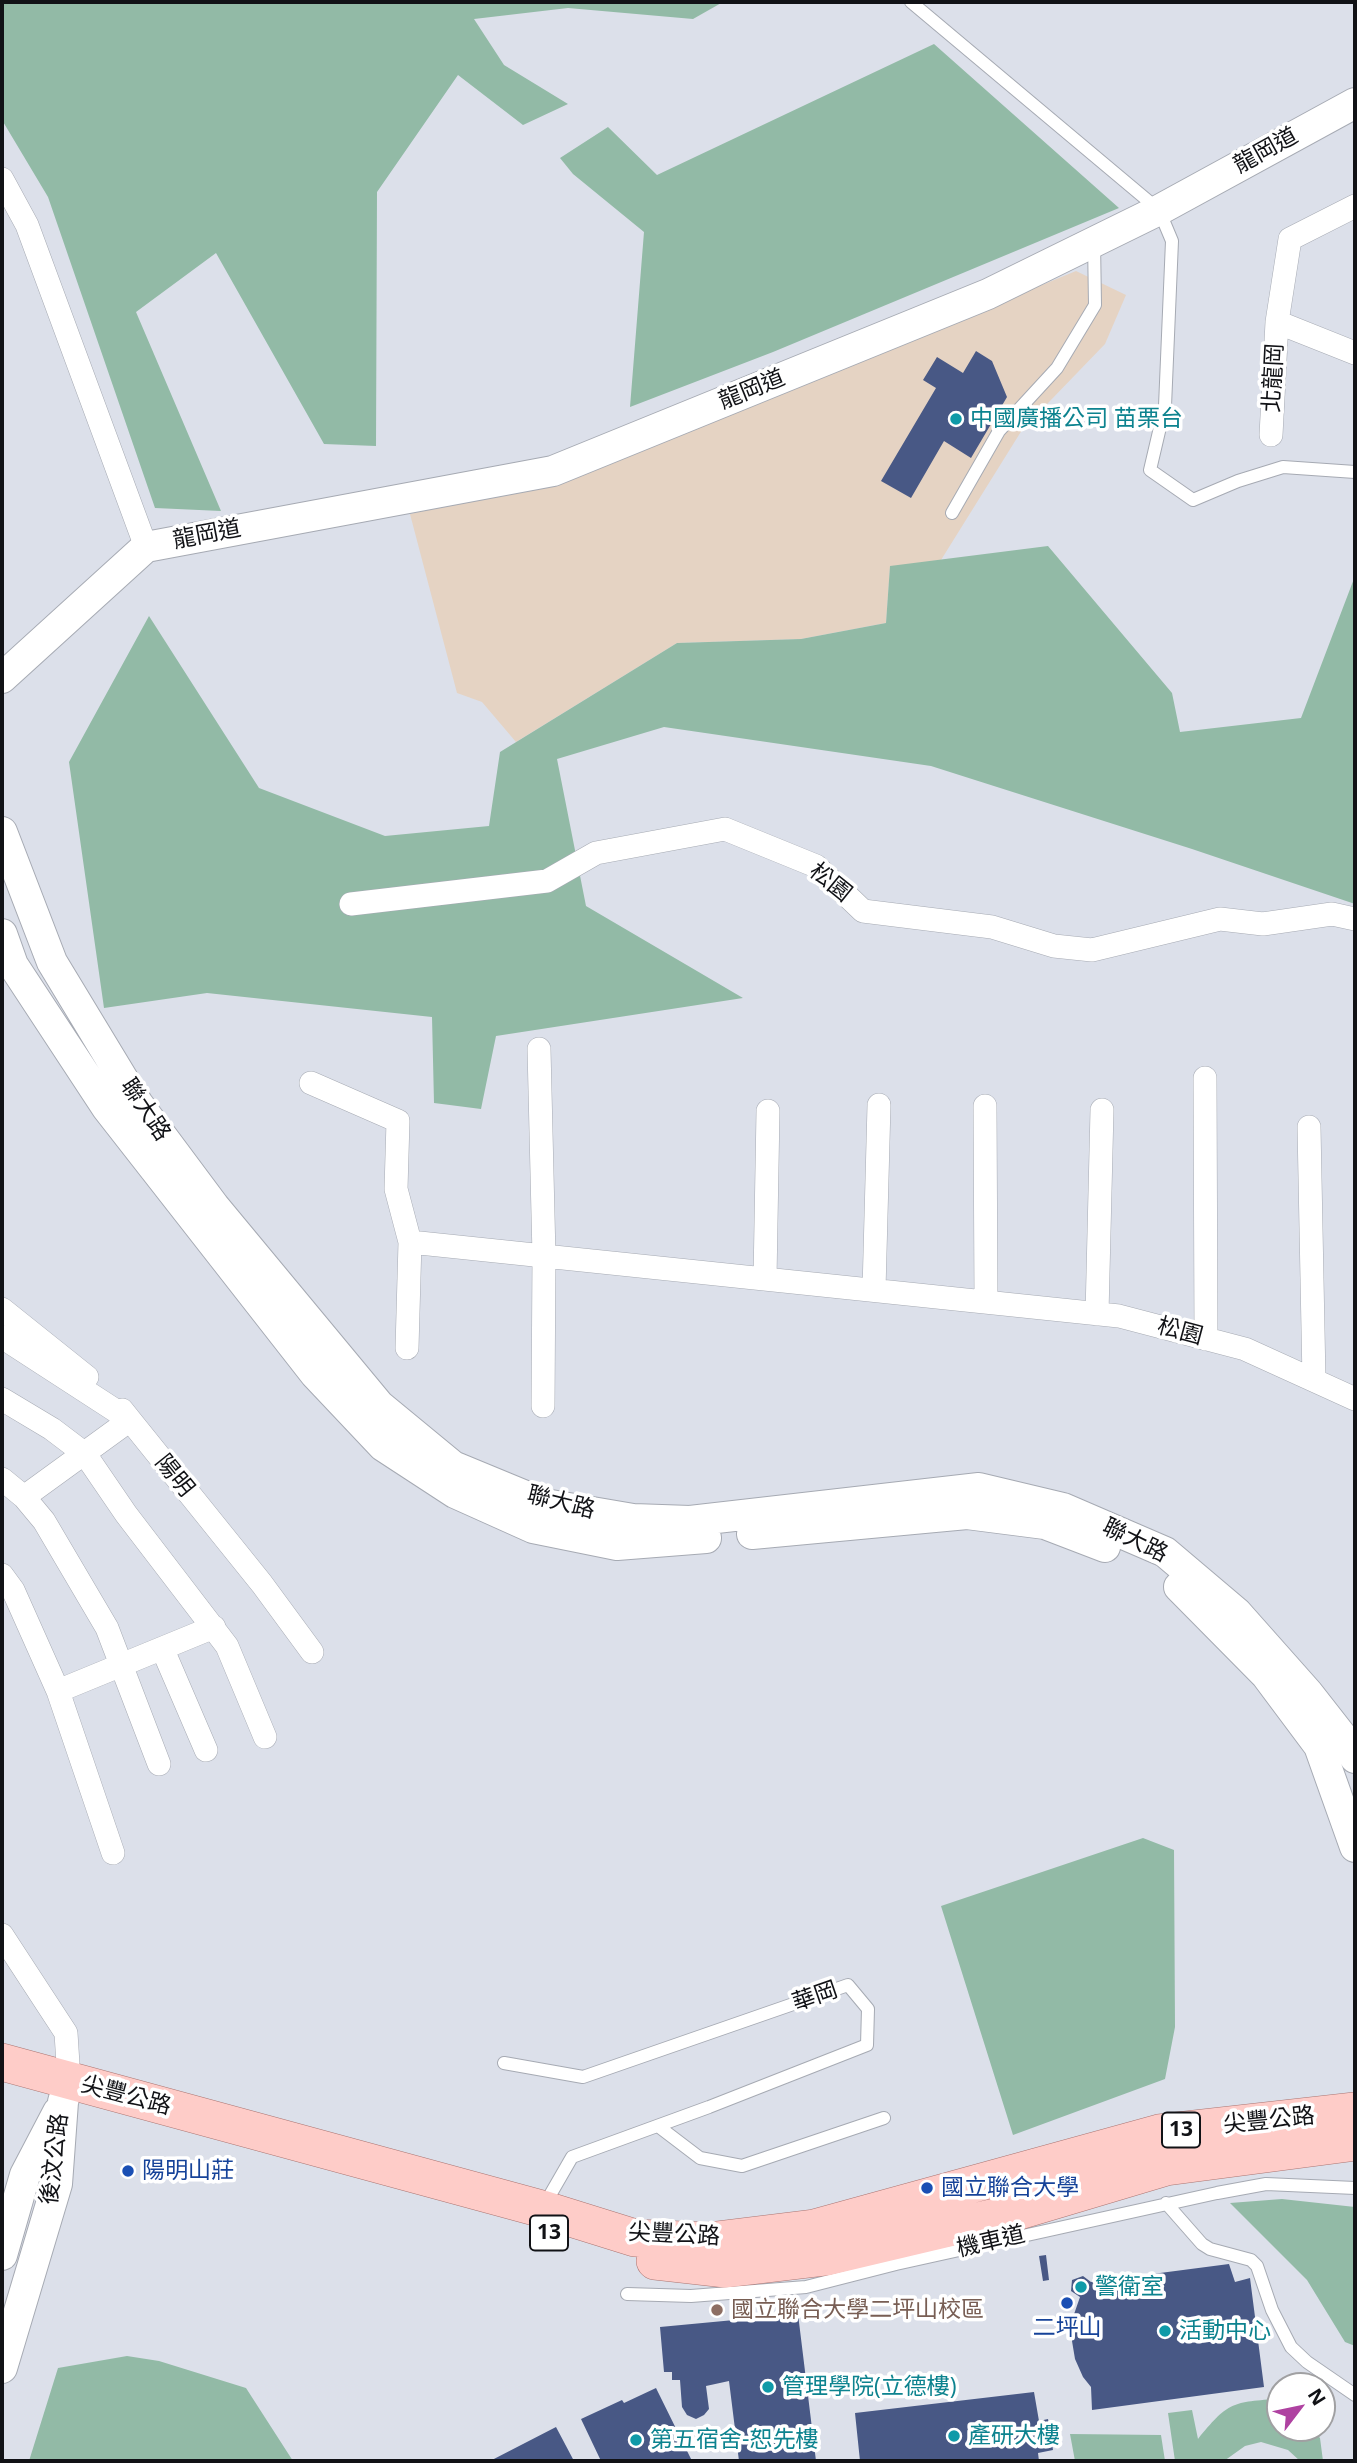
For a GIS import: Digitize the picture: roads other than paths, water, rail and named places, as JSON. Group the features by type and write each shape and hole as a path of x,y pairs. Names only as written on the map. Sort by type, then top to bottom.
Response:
{"main road":[{"name":"尖豐公路","path":"2,2062 66,2091 541,2219 635,2238 708,2241 814,2228 1159,2133 1355,2112"},
{"name":"尖豐公路","path":"2,2085 66,2091"},
{"name":"尖豐公路","path":"541,2219 633,2258 726,2269 826,2258 1012,2213 1166,2167 1355,2142"}],"street":[{"name":"龍岡道","path":"2,678 146,547 553,471 988,294 1158,210 1355,103"},
{"path":"2,179 27,225 146,547"},
{"name":"北龍岡","path":"1271,435 1278,322 1290,239 1355,206"},
{"name":"北龍岡","path":"1278,322 1355,353"},
{"name":"松園","path":"352,904 547,881 596,853 725,829 816,866 863,911 992,927 1054,946 1092,950 1220,919 1263,924 1332,914 1355,919"},
{"name":"聯大路","path":"2,832 52,962 205,1214 315,1374 383,1446 455,1493 533,1528 617,1545 967,1514 1045,1524 1145,1562 1182,1589 1266,1675 1319,1746 1355,1847"},
{"name":"聯大路","path":"2,934 13,965 107,1108 380,1405 453,1466 545,1504 633,1519 690,1521 979,1488 1063,1508 1165,1552 1237,1613 1308,1693 1351,1748 1355,1758"},
{"path":"539,1049 544,1256 543,1406"},
{"path":"1205,1078 1206,1339"},
{"path":"310,1083 398,1121 396,1189 410,1242 407,1348"},
{"path":"874,1290 879,1105"},
{"path":"985,1107 986,1302"},
{"path":"1097,1314 1102,1110"},
{"path":"765,1279 768,1111"},
{"path":"1309,1127 1314,1380"},
{"name":"松園","path":"410,1242 1119,1316 1245,1349 1355,1399"},
{"path":"2,1309 110,1395 130,1420 24,1497"},
{"name":"陽明","path":"2,1337 130,1420 262,1584 312,1652"},
{"path":"2,1399 52,1429 85,1454 125,1514 227,1646 265,1737"},
{"path":"2,1479 24,1497 44,1521 107,1628 159,1764"},
{"path":"2,1575 13,1590 58,1690 113,1853"},
{"path":"58,1690 163,1650 214,1627"},
{"path":"163,1650 206,1750"},
{"path":"2,1935 66,2033 66,2091"},
{"name":"後汶公路","path":"2,2255 25,2175 66,2091"},
{"name":"後汶公路","path":"2,2368 57,2184 66,2091"}],"lane":[{"path":"911,2 1158,210 1172,241 1165,405 1150,470 1193,500 1238,481 1283,467 1355,472"},
{"path":"952,513 999,431 1057,368 1095,305 1094,241"},
{"name":"華岡","path":"504,2063 583,2077 848,1985 868,2010 867,2045 572,2157 541,2219"},
{"path":"658,2126 700,2158 742,2166 884,2118"},
{"name":"機車道","path":"627,2294 691,2297 806,2287 1166,2203 1266,2184 1355,2188"},
{"path":"1166,2203 1202,2244 1210,2249 1251,2260 1257,2266 1272,2310 1291,2347 1307,2362 1355,2395"}],"place":[{"name":"中國廣播公司 苗栗台","path":"956,419"},
{"name":"陽明山莊","path":"128,2171"},
{"name":"國立聯合大學","path":"927,2188"},
{"name":"警衛室","path":"1081,2287"},
{"name":"二坪山","path":"1067,2303"},
{"name":"國立聯合大學二坪山校區","path":"717,2310"},
{"name":"活動中心","path":"1165,2331"},
{"name":"管理學院(立德樓)","path":"768,2387"},
{"name":"產研大樓","path":"954,2436"},
{"name":"第五宿舍-恕先樓","path":"636,2440"}]}
